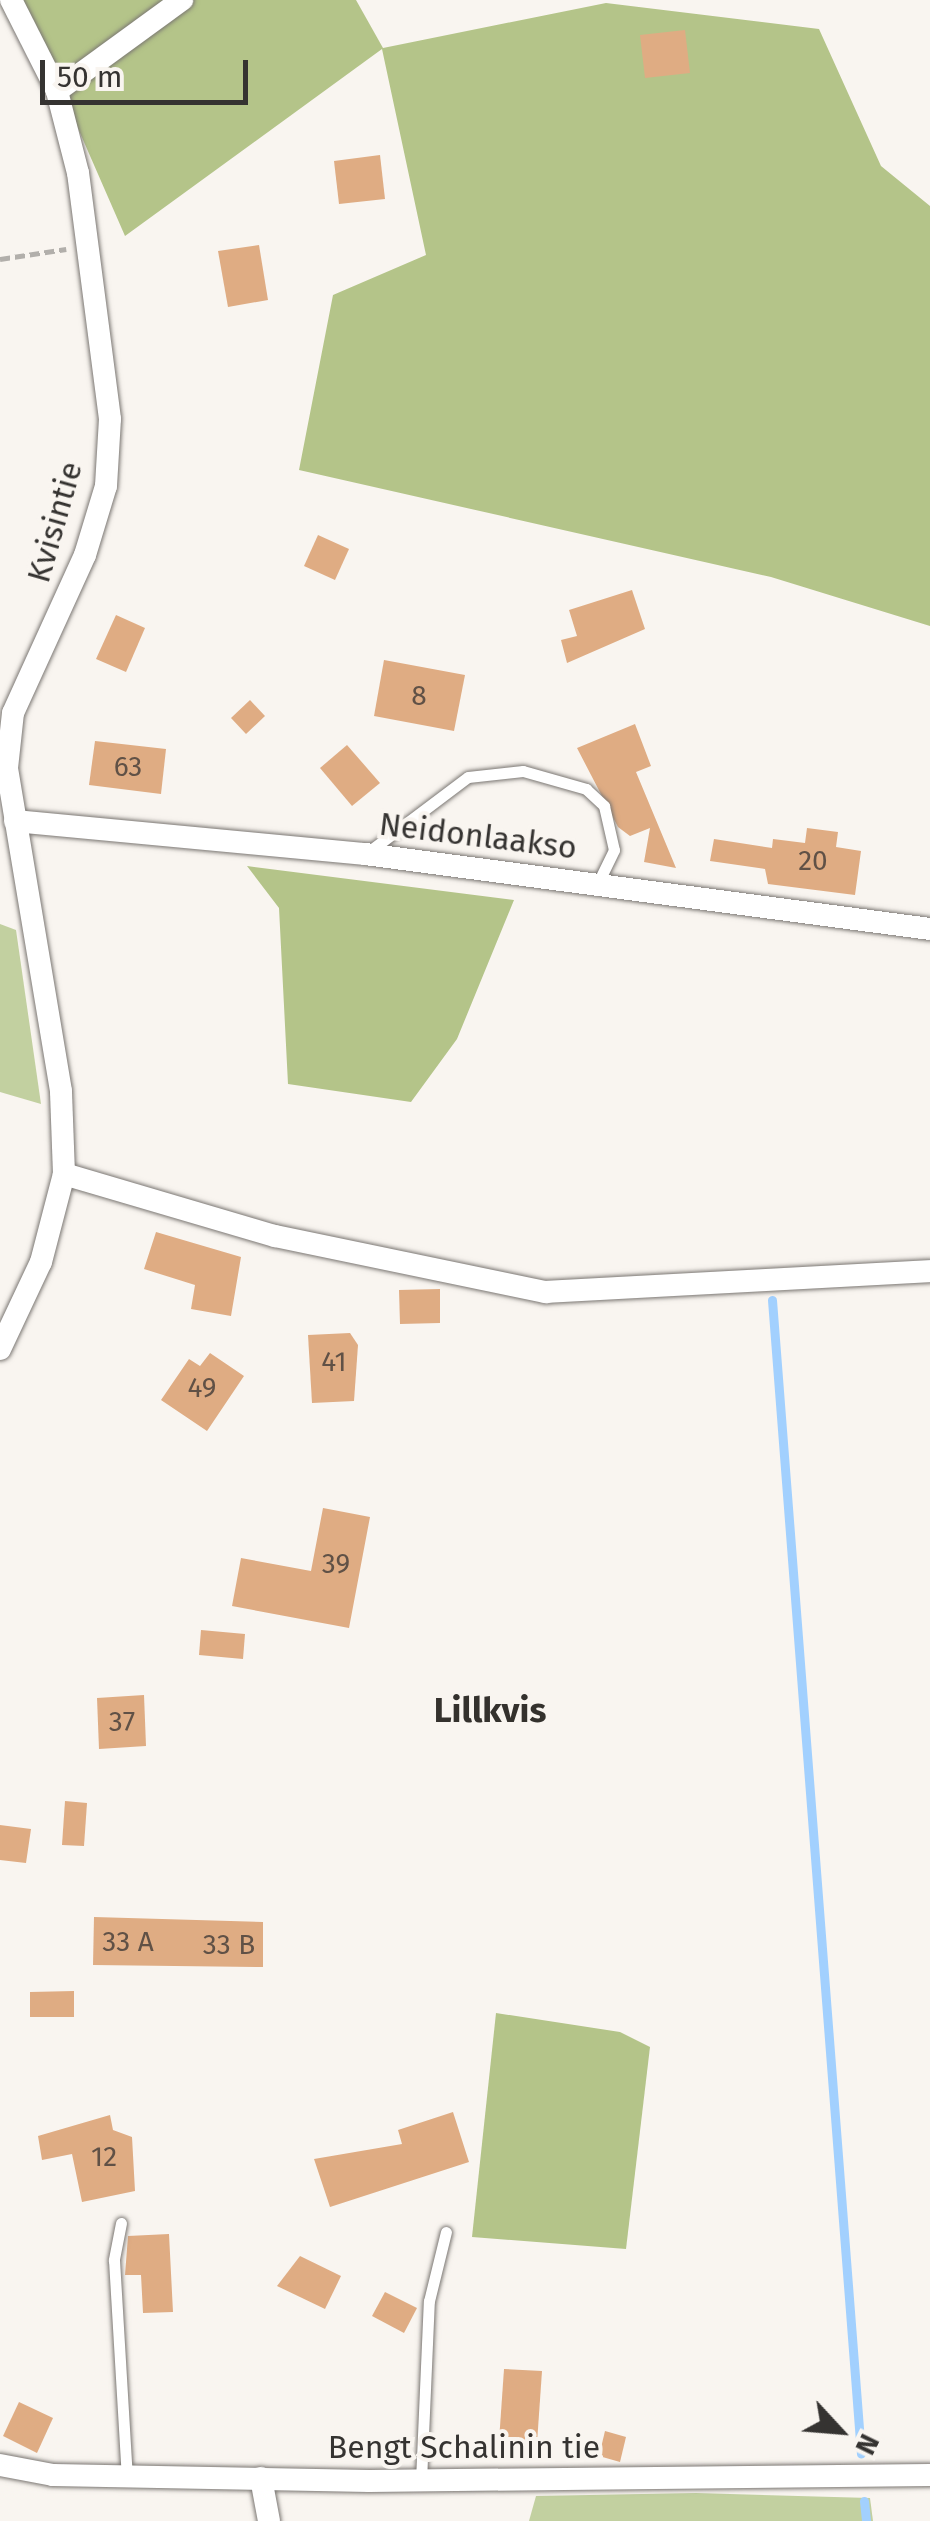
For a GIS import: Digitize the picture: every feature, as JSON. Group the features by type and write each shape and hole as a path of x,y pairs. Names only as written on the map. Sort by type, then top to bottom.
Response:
{"street":[{"name":"Kvisintie","path":"0,1349 40,1262 64,1174 61,1090 7,768 7,710 106,486 110,419 88,246 56,91 11,0"},
{"path":"56,91 182,0"},
{"name":"Neidonlaakso","path":"16,821 365,854 930,929"},
{"path":"64,1174 275,1236 546,1292 930,1271"},
{"name":"Bengt Schalinin tie","path":"0,2465 127,2478 421,2480 930,2475"},
{"path":"260,2478 268,2521"}],"lane":[{"path":"365,854 468,777 522,770 586,789 604,806 614,850 598,883"},
{"path":"121,2222 114,2260 127,2478"},
{"path":"421,2480 429,2301 446,2232"}],"path":[{"path":"0,259 88,246"}],"green space":[{"path":"22,0 356,0 383,48 606,3 819,29 881,166 930,206 930,626 771,577 299,470 333,295 426,255 382,49 125,236"},
{"path":"247,866 514,900 457,1039 411,1102 288,1084 279,908"},
{"path":"0,924 16,930 41,1104 0,1092"},
{"path":"496,2013 620,2032 650,2047 626,2249 472,2237"},
{"path":"696,2493 870,2498 873,2521 529,2521 536,2496"}],"building":[{"path":"685,30 690,73 645,78 640,35"},
{"path":"380,155 385,199 339,204 334,161"},
{"path":"259,245 268,300 228,307 218,251"},
{"path":"318,535 349,549 335,580 304,566"},
{"path":"632,590 645,629 567,663 561,640 577,636 569,610"},
{"path":"116,615 145,628 126,672 96,659"},
{"path":"384,660 465,675 454,731 374,716"},
{"path":"250,700 265,716 246,734 231,718"},
{"path":"635,724 651,766 636,772 676,868 644,862 650,828 630,836 618,827 577,748"},
{"path":"95,741 166,749 161,794 89,785"},
{"path":"347,745 380,783 352,806 320,768"},
{"path":"807,828 838,832 836,847 861,851 855,895 768,884 765,869 710,861 714,839 772,848 773,839 805,843"},
{"path":"156,1232 241,1257 231,1316 191,1309 195,1285 144,1269"},
{"path":"440,1289 440,1323 400,1324 399,1290"},
{"path":"350,1333 358,1345 354,1401 312,1403 308,1335"},
{"path":"210,1353 244,1376 207,1431 161,1400 189,1359 200,1366"},
{"path":"323,1508 370,1517 349,1628 232,1606 241,1558 311,1571"},
{"path":"201,1630 245,1634 243,1659 199,1655"},
{"path":"144,1695 146,1746 99,1749 97,1698"},
{"path":"65,1801 87,1803 84,1846 62,1845"},
{"path":"0,1825 31,1829 26,1863 0,1860"},
{"path":"94,1917 263,1922 263,1967 93,1965"},
{"path":"74,1991 74,2017 30,2017 30,1992"},
{"path":"453,2112 469,2162 330,2207 314,2159 402,2144 398,2130"},
{"path":"110,2115 113,2130 132,2137 135,2191 82,2202 72,2154 42,2160 38,2136"},
{"path":"169,2234 173,2312 143,2313 141,2275 125,2275 128,2236"},
{"path":"300,2256 341,2276 325,2309 277,2286"},
{"path":"385,2292 417,2308 404,2333 372,2316"},
{"path":"504,2369 542,2371 537,2443 499,2441"},
{"path":"19,2402 53,2418 37,2453 3,2436"},
{"path":"605,2431 626,2437 620,2462 599,2456"}],"waterway":[{"path":"772,1300 861,2454"},
{"path":"864,2501 866,2521"}],"district":[{"name":"Lillkvis","path":"490,1710"}]}
